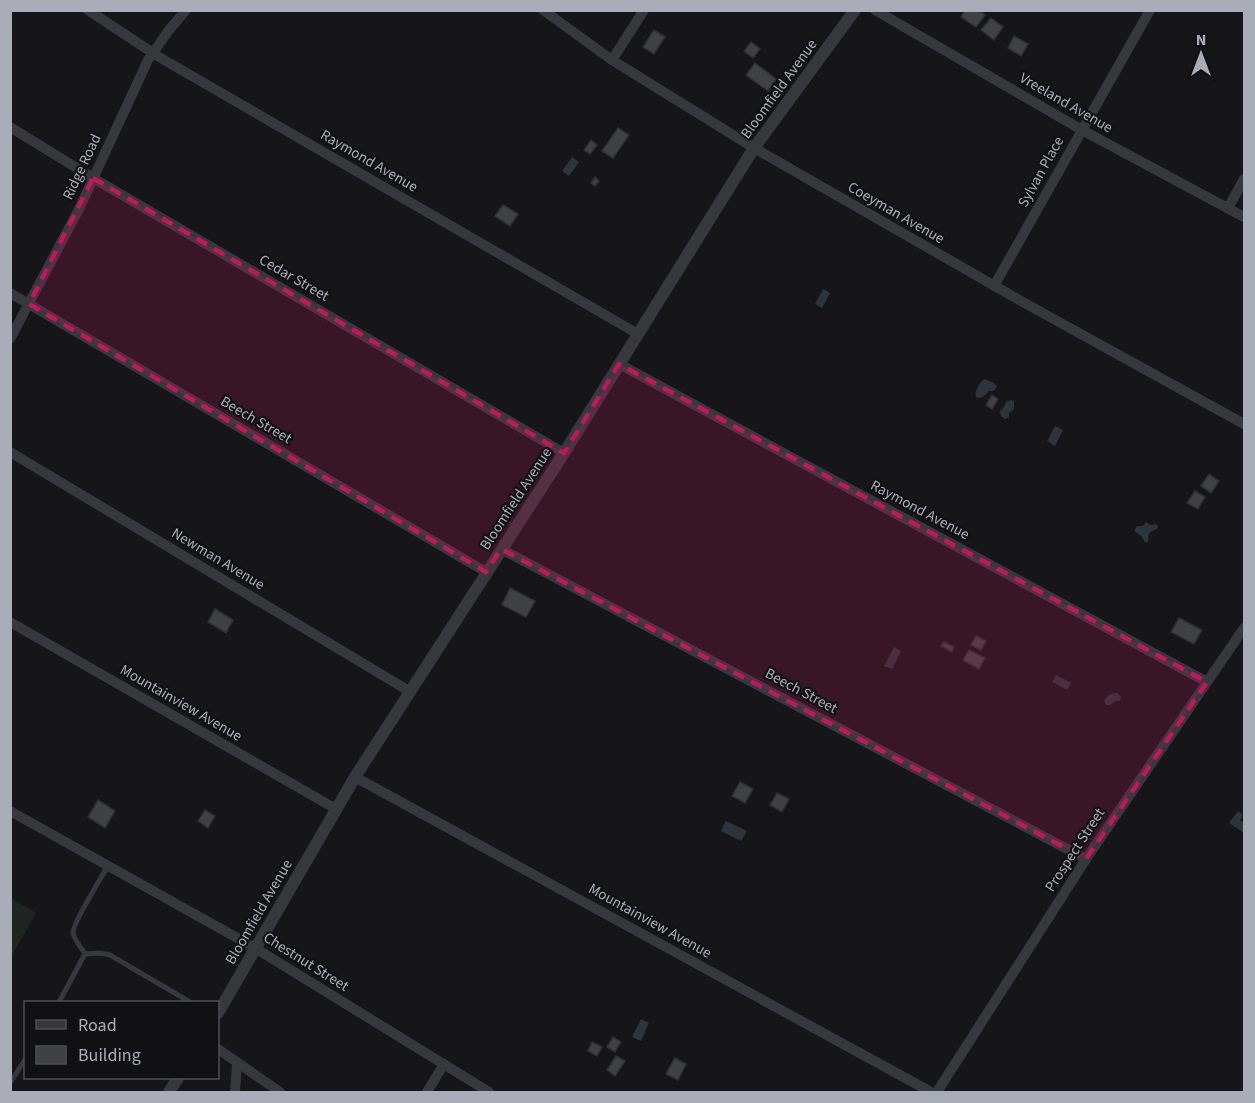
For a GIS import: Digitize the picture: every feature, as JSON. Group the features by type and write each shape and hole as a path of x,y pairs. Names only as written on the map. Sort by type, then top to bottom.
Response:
{"street":[{"name":"Raymond Avenue","path":"88,10 153,53 638,334"},
{"name":"Ridge Road","path":"10,339 80,207 148,60 186,10"},
{"name":"Coeyman Avenue","path":"543,10 612,60 754,148 994,286 1245,424"},
{"path":"612,60 644,10"},
{"name":"Bloomfield Avenue","path":"219,1011 354,777 564,453 754,148 855,10"},
{"name":"Vreeland Avenue","path":"875,10 1082,130 1245,217"},
{"name":"Sylvan Place","path":"994,286 1150,10"},
{"name":"Cedar Street","path":"10,127 93,178 564,453"},
{"path":"1227,208 1245,179"},
{"name":"Beech Street","path":"10,293 486,572"},
{"name":"Raymond Avenue","path":"619,364 1206,682"},
{"name":"Newman Avenue","path":"10,452 409,691"},
{"name":"Beech Street","path":"501,549 1086,860"},
{"name":"Mountainview Avenue","path":"10,622 336,810"},
{"name":"Prospect Street","path":"937,1092 1086,860 1245,628"},
{"name":"Mountainview Avenue","path":"354,777 931,1092"},
{"name":"Chestnut Street","path":"10,811 255,948 489,1092"},
{"path":"219,1050 280,1092"},
{"path":"236,1092 237,1063"},
{"path":"428,1092 444,1064"},
{"path":"169,1092 177,1079"}],"lane":[{"path":"85,954 74,931 108,866"},
{"path":"60,1001 85,954"},
{"path":"85,954 110,955 188,1001"},
{"path":"10,1083 24,1061"}],"highlighted area":[{"path":"93,178 564,453 619,364 1207,682 1086,859 501,549 486,572 29,304"}],"shaded area":[{"path":"572,157 579,162 569,176 562,171"},
{"path":"823,289 830,293 822,308 815,304"},
{"path":"985,379 997,387 978,398 976,392 978,386"},
{"path":"1010,400 1014,401 1014,409 1005,419 1001,416 1000,411"},
{"path":"1055,426 1063,430 1055,446 1047,441"},
{"path":"1146,522 1151,525 1157,524 1158,528 1149,533 1148,542 1145,542 1134,531 1137,526 1143,526"},
{"path":"894,647 901,651 892,669 884,666"},
{"path":"1056,675 1071,683 1067,690 1052,682"},
{"path":"1117,693 1121,697 1120,701 1106,705 1105,698"},
{"path":"1238,811 1243,815 1240,820 1244,823 1244,833 1229,823"},
{"path":"726,821 747,831 741,841 721,831"},
{"path":"11,898 36,913 11,957"},
{"path":"641,1019 649,1023 641,1041 632,1037"}],"building":[{"path":"965,10 978,10 985,15 976,27 961,17"},
{"path":"991,18 1003,27 994,40 981,30"},
{"path":"654,30 665,37 654,54 643,47"},
{"path":"1014,36 1028,44 1021,56 1008,48"},
{"path":"751,42 760,49 753,58 744,51"},
{"path":"755,63 776,79 768,91 746,75"},
{"path":"618,128 629,135 613,158 602,151"},
{"path":"591,140 597,145 590,154 584,150"},
{"path":"595,177 599,181 595,186 591,183"},
{"path":"503,205 518,214 510,226 495,216"},
{"path":"992,395 998,399 992,409 986,405"},
{"path":"1209,474 1219,481 1211,493 1201,486"},
{"path":"1195,491 1205,497 1198,509 1187,503"},
{"path":"510,588 535,601 526,617 502,605"},
{"path":"215,609 233,620 226,633 208,622"},
{"path":"1179,618 1202,630 1194,644 1171,632"},
{"path":"976,636 986,641 981,650 971,645"},
{"path":"944,642 954,647 952,652 941,646"},
{"path":"969,650 985,658 979,669 963,660"},
{"path":"740,782 753,789 745,803 732,796"},
{"path":"777,793 789,799 782,812 770,805"},
{"path":"98,800 115,811 105,828 88,817"},
{"path":"205,810 215,816 208,828 198,821"},
{"path":"613,1037 621,1042 615,1052 607,1047"},
{"path":"592,1042 602,1047 597,1056 588,1051"},
{"path":"616,1056 625,1061 615,1076 607,1070"},
{"path":"675,1058 686,1064 678,1080 666,1074"}]}
